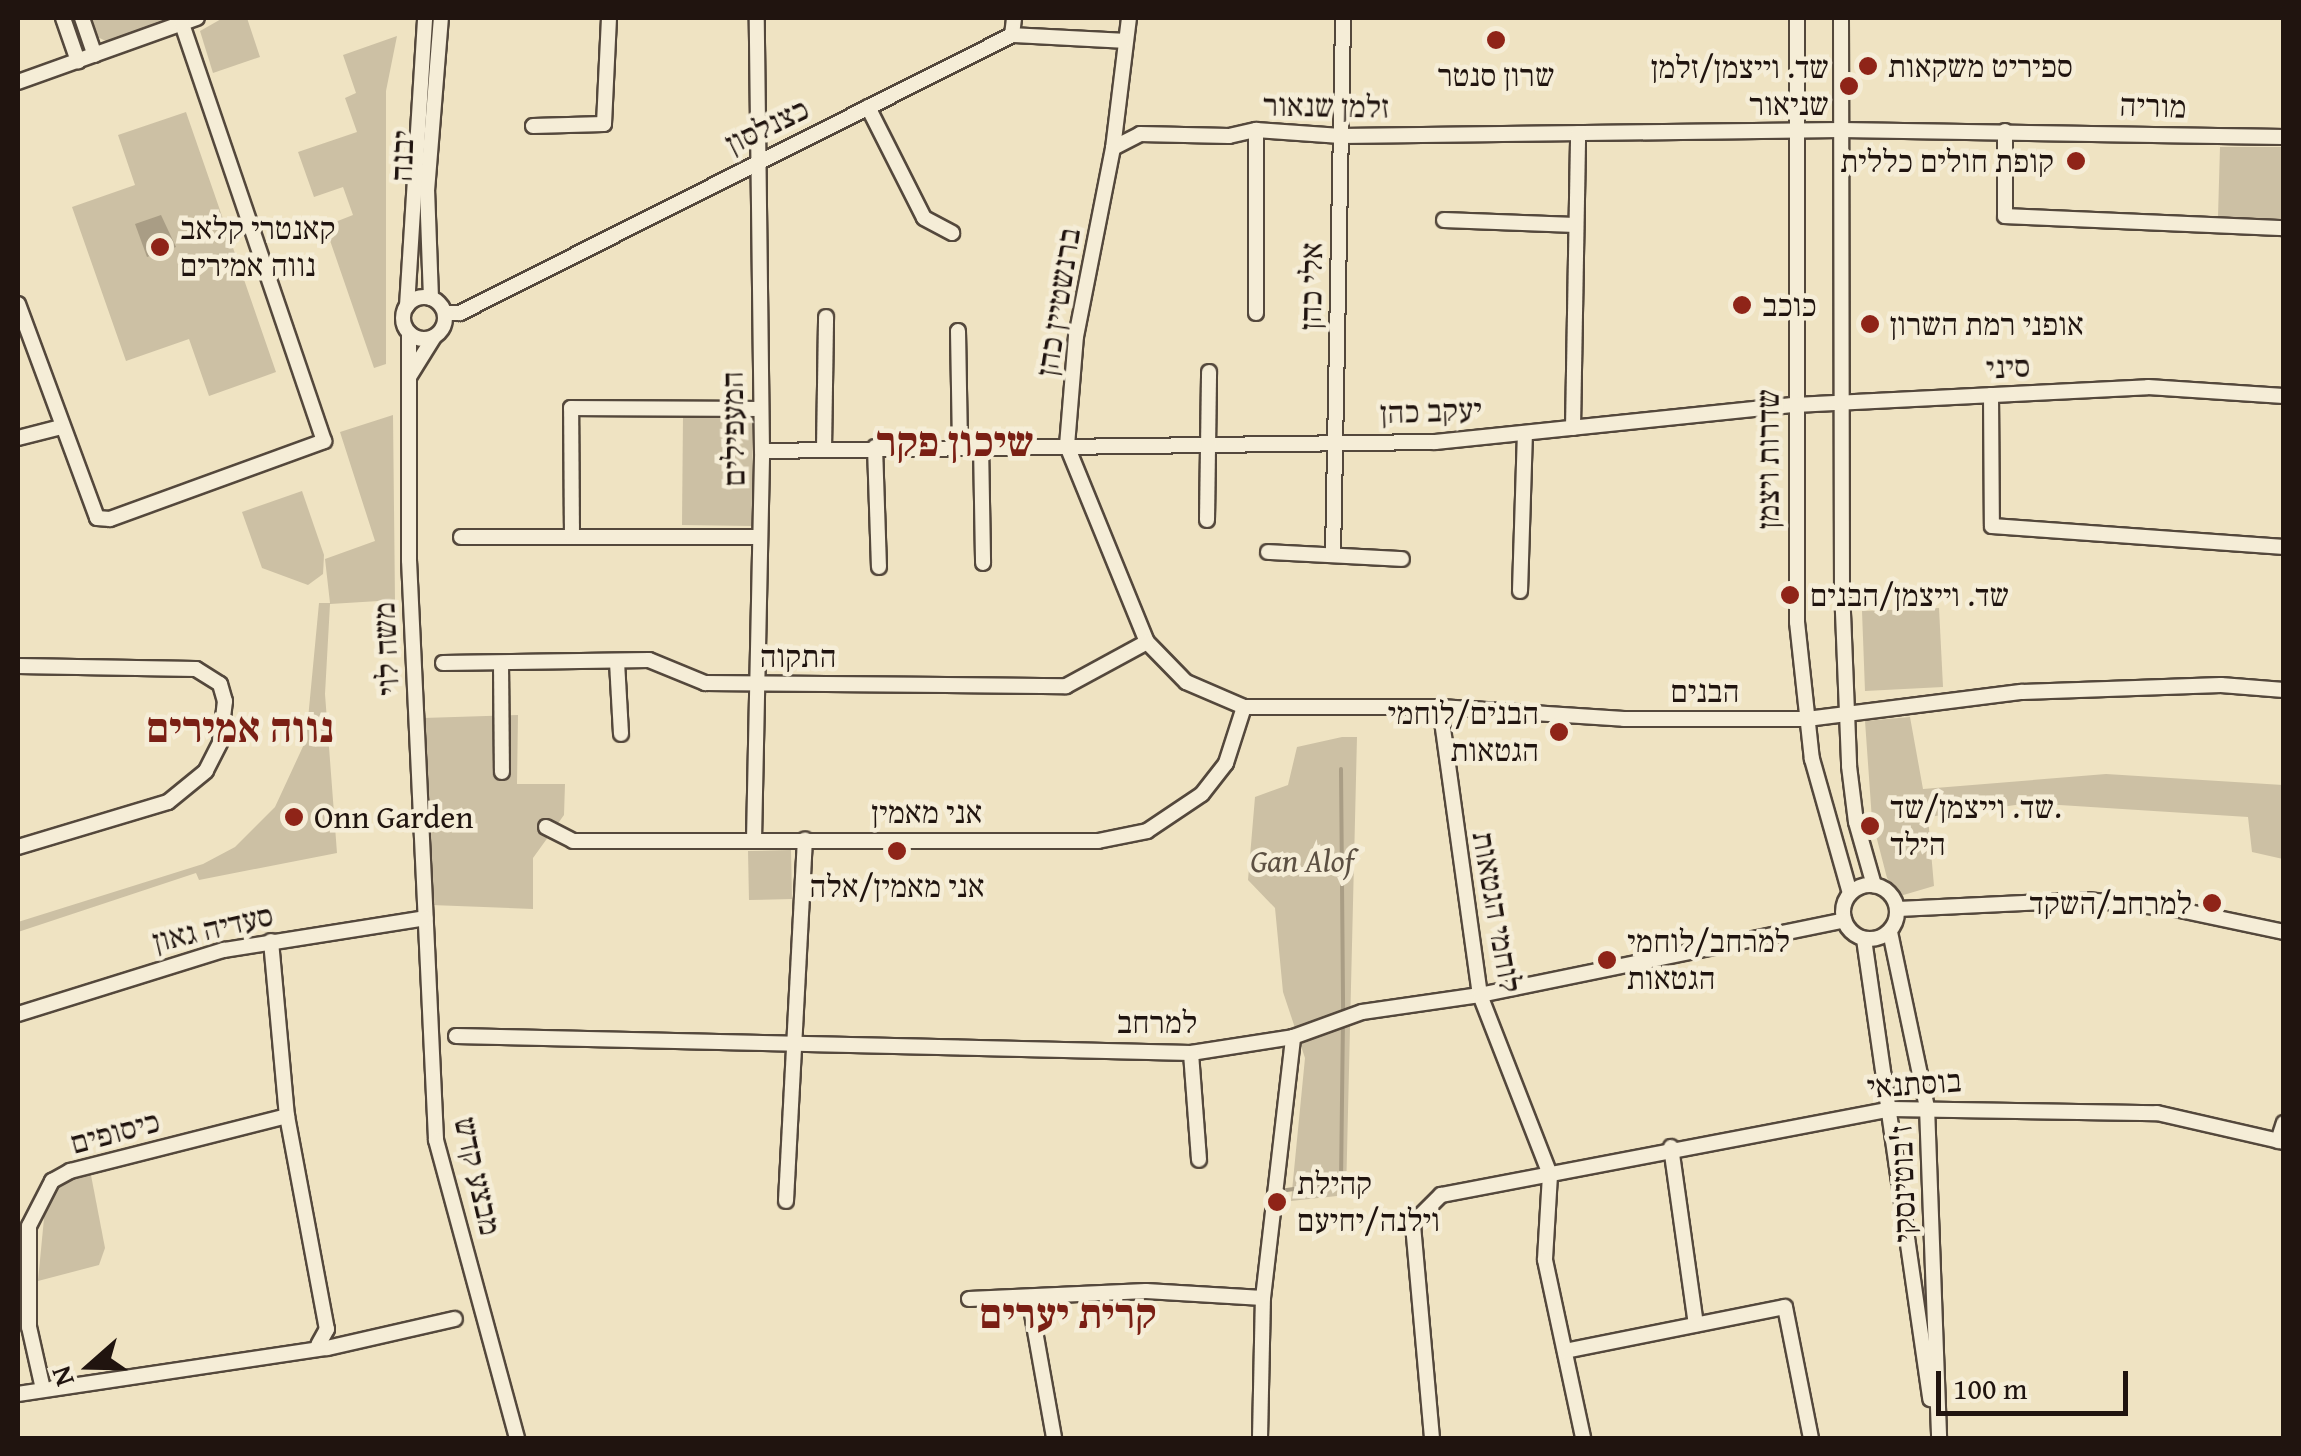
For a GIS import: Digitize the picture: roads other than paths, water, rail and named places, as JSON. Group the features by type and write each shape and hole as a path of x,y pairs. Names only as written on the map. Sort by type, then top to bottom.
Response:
{"street":[{"path":"63,18 78,61"},
{"path":"82,18 95,55"},
{"path":"18,82 197,18"},
{"path":"425,18 407,306 409,332 434,337"},
{"name":"יבנה","path":"430,298 427,191 441,18"},
{"path":"534,126 604,124 609,18"},
{"name":"המעפילים","path":"754,840 762,451 755,162 757,18"},
{"path":"1012,35 1014,18"},
{"name":"ברנשטיין כהן","path":"1129,18 1113,148 1076,336 1068,446 1146,642"},
{"name":"אלי כהן","path":"1333,555 1344,18"},
{"name":"שדרות ויצמן","path":"1797,18 1798,622 1806,719 1822,808 1850,893"},
{"path":"1841,18 1839,404 1849,710 1856,822 1874,884"},
{"path":"18,304 92,514 110,520 319,446 326,435 182,23"},
{"name":"כצנלסון","path":"445,313 460,314 1012,35 1125,40"},
{"path":"868,108 924,218 952,233"},
{"path":"1256,130 1256,314"},
{"name":"זלמן שנאור","path":"1113,148 1140,134 1256,130 1341,136 1841,130"},
{"name":"מוריה","path":"1841,130 2284,137"},
{"path":"2005,132 2006,216 2284,228"},
{"path":"1573,428 1578,133"},
{"path":"1444,220 1576,226"},
{"path":"407,306 430,298 445,313 408,378"},
{"path":"824,449 826,317"},
{"path":"958,331 960,444"},
{"name":"משה לוי","path":"409,332 426,918"},
{"path":"1206,520 1209,372"},
{"name":"סיני","path":"1795,405 2148,388 2284,396"},
{"path":"1991,395 1992,526 2284,546"},
{"name":"יעקב כהן","path":"762,451 1524,434 1795,405"},
{"path":"572,537 571,408 760,409"},
{"path":"18,438 61,428"},
{"path":"1520,591 1524,434"},
{"path":"981,444 983,563"},
{"path":"876,448 879,566"},
{"path":"461,537 760,536"},
{"path":"1268,552 1402,559"},
{"name":"הבנים","path":"1146,642 1186,682 1244,708 1440,708 1624,719 1806,719 1849,710 2022,692 2221,685 2284,690"},
{"name":"התקוה","path":"444,663 668,662 705,683 1066,686 1146,642"},
{"path":"617,662 621,734"},
{"path":"501,664 502,772"},
{"path":"18,666 196,669 220,684 220,742 191,786 136,816 18,847"},
{"name":"אני מאמין","path":"546,827 574,841 1098,841 1147,831 1177,815 1219,776 1244,708"},
{"name":"לוחמי הגטאות","path":"1440,708 1480,995 1550,1176"},
{"path":"786,1201 799,1041 805,839"},
{"path":"1874,884 1890,892 1898,908 1890,932 1864,939 1844,920 1850,893 1874,884"},
{"path":"1898,908 2087,900 2175,909 2284,932"},
{"name":"סעדיה גאון","path":"18,1014 185,960 426,918"},
{"name":"מבצע קדש","path":"426,918 436,1140 517,1438"},
{"name":"למרחב","path":"456,1036 1191,1052 1293,1036 1362,1012 1480,995 1844,920"},
{"name":"ז'בוטינסקי","path":"1890,932 1927,1108 1938,1438"},
{"name":"ז'בוטינסקי","path":"1864,939 1938,1438"},
{"path":"271,942 287,1116 326,1329 318,1345"},
{"path":"1260,1438 1264,1298 1293,1036"},
{"path":"1191,1052 1199,1160"},
{"name":"בוסתנאי","path":"1432,1438 1413,1223 1441,1195 1550,1176 1671,1147 1892,1109 2158,1112 2281,1142"},
{"name":"כיסופים","path":"43,1389 29,1327 28,1226 52,1181 70,1171 287,1116"},
{"path":"2281,1142 2284,1122"},
{"path":"1671,1147 1696,1324"},
{"path":"1550,1176 1545,1260 1583,1438"},
{"path":"969,1299 1146,1291 1264,1298"},
{"path":"1029,1297 1054,1438"},
{"path":"1564,1350 1784,1307 1811,1438"},
{"path":"18,1394 318,1345 455,1318"}],"waterway":[{"path":"1341,769 1343,1015"},
{"path":"1280,1191 1341,1182 1343,1024"}],"place":[{"name":"שרון סנטר","path":"1496,40"},
{"name":"ספיריט משקאות","path":"1868,66"},
{"name":"שד. וייצמן/זלמן שניאור","path":"1849,86"},
{"name":"קופת חולים כללית","path":"2076,161"},
{"name":"קאנטרי קלאב נווה אמירים","path":"160,247"},
{"name":"כוכב","path":"1742,305"},
{"name":"אופני רמת השרון","path":"1870,324"},
{"name":"שד. וייצמן/הבנים","path":"1790,595"},
{"name":"הבנים/לוחמי הגטאות","path":"1559,732"},
{"name":"Onn Garden","path":"294,817"},
{"name":"שד. וייצמן/שד. הילד","path":"1870,826"},
{"name":"אני מאמין/אלה","path":"897,851"},
{"name":"למרחב/השקד","path":"2212,903"},
{"name":"למרחב/לוחמי הגטאות","path":"1607,960"},
{"name":"קהילת וילנה/יחיעם","path":"1277,1202"}],"district":[{"name":"שיכון פקר","path":"955,441"},
{"name":"נווה אמירים","path":"240,727"},
{"name":"קרית יערים","path":"1068,1313"}],"park label":[{"name":"Gan Alof","path":"1302,861"}]}
